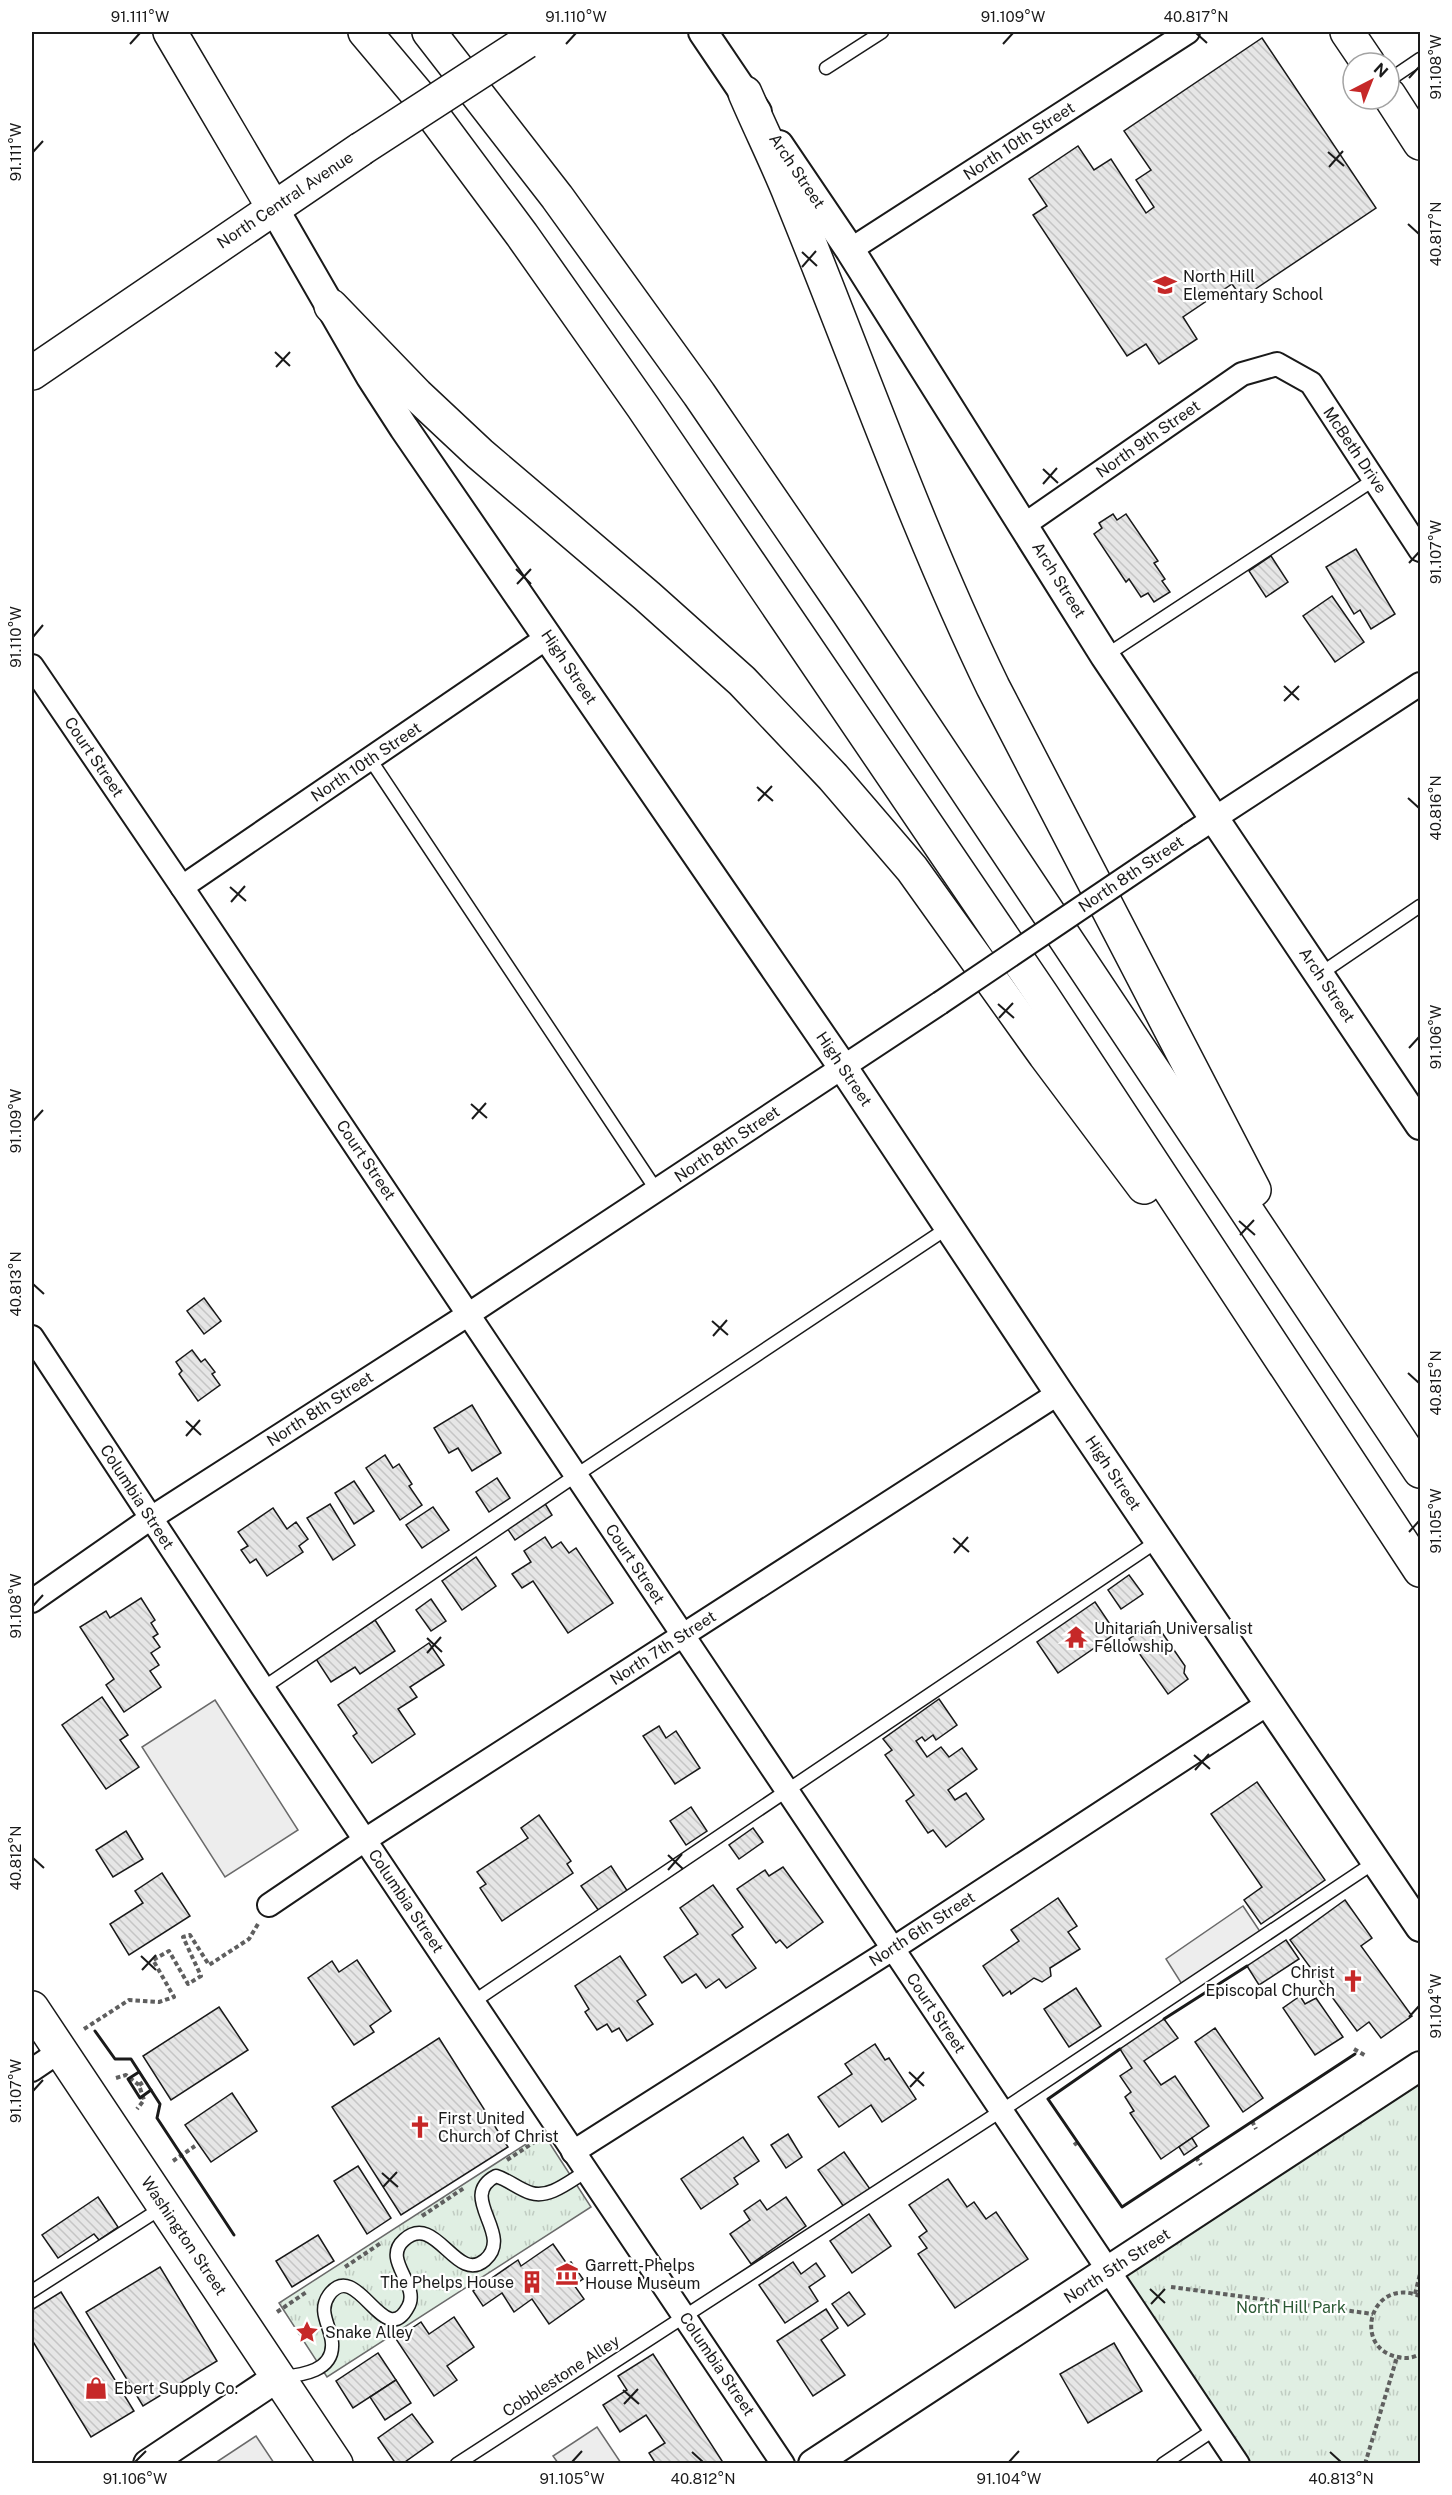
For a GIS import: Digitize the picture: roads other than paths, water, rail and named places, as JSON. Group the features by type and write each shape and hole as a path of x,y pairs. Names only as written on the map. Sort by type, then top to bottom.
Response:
{"main road":[{"path":"170,32 273,207"},
{"path":"365,32 418,95 515,225 650,417 1042,995 1420,1570"},
{"path":"429,32 557,197 699,394 848,612 1420,1471"},
{"path":"1347,32 1360,51"},
{"name":"North Central Avenue","path":"32,373 273,207 534,37"},
{"path":"745,93 790,194 917,519 955,608 993,687 1329,1335"},
{"path":"1399,111 1420,143"},
{"path":"331,306 417,395 480,454 647,596 742,681 833,777 912,869 1045,1055 1321,1421"},
{"name":"Washington Street","path":"32,2008 336,2463"}],"street":[{"name":"Arch Street","path":"703,32 849,250 1105,656 1420,1125"},
{"name":"North 10th Street","path":"849,250 1188,32"},
{"name":"High Street","path":"273,207 370,377 404,428 842,1066 1059,1393 1420,1927"},
{"name":"North 9th Street","path":"1024,525 1242,374 1277,364"},
{"name":"McBeth Drive","path":"1277,364 1311,383 1420,550"},
{"name":"North 10th Street","path":"182,887 548,637"},
{"name":"Court Street","path":"32,666 1238,2463"},
{"name":"North 8th Street","path":"32,1601 151,1518 657,1191 1215,817 1420,684"},
{"name":"Columbia Street","path":"32,1337 263,1688 783,2463"},
{"name":"North 7th Street","path":"268,1905 683,1634 1059,1393"},
{"name":"North 6th Street","path":"573,2152 894,1948 1269,1703"},
{"path":"32,2070 60,2051"},
{"name":"North 5th Street","path":"813,2463 1420,2066"},
{"path":"148,2463 278,2378"}],"lane":[{"path":"826,68 882,32"},
{"path":"1401,72 1420,59"},
{"path":"1105,656 1375,479"},
{"path":"370,759 657,1191"},
{"path":"1320,974 1420,906"},
{"path":"263,1688 575,1476 949,1227"},
{"path":"473,2002 1159,1540"},
{"name":"Cobblestone Alley","path":"457,2463 1001,2111 1376,1861"},
{"path":"278,2378 303,2375 315,2371 324,2364 332,2344 323,2312 325,2302 337,2287 345,2285 355,2289 382,2316 393,2319 401,2316 409,2306 411,2298 396,2258 397,2249 409,2236 417,2232 428,2234 448,2253 467,2264 478,2264 485,2260 492,2252 494,2242 493,2232 481,2199 482,2187 488,2180 496,2176 508,2179 531,2193 545,2194 587,2171"},
{"path":"32,2291 164,2206"},
{"path":"1162,2463 1215,2429"}],"place":[{"name":"North Hill Elementary School","path":"1165,285"},
{"name":"Unitarian Universalist Fellowship","path":"1076,1637"},
{"name":"Christ Episcopal Church","path":"1353,1981"},
{"name":"First United Church of Christ","path":"420,2127"},
{"name":"Garrett-Phelps House Museum","path":"567,2274"},
{"name":"The Phelps House","path":"532,2282"},
{"name":"Snake Alley","path":"307,2332"},
{"name":"Ebert Supply Co.","path":"96,2388"}],"park label":[{"name":"North Hill Park","path":"1291,2307"}]}
